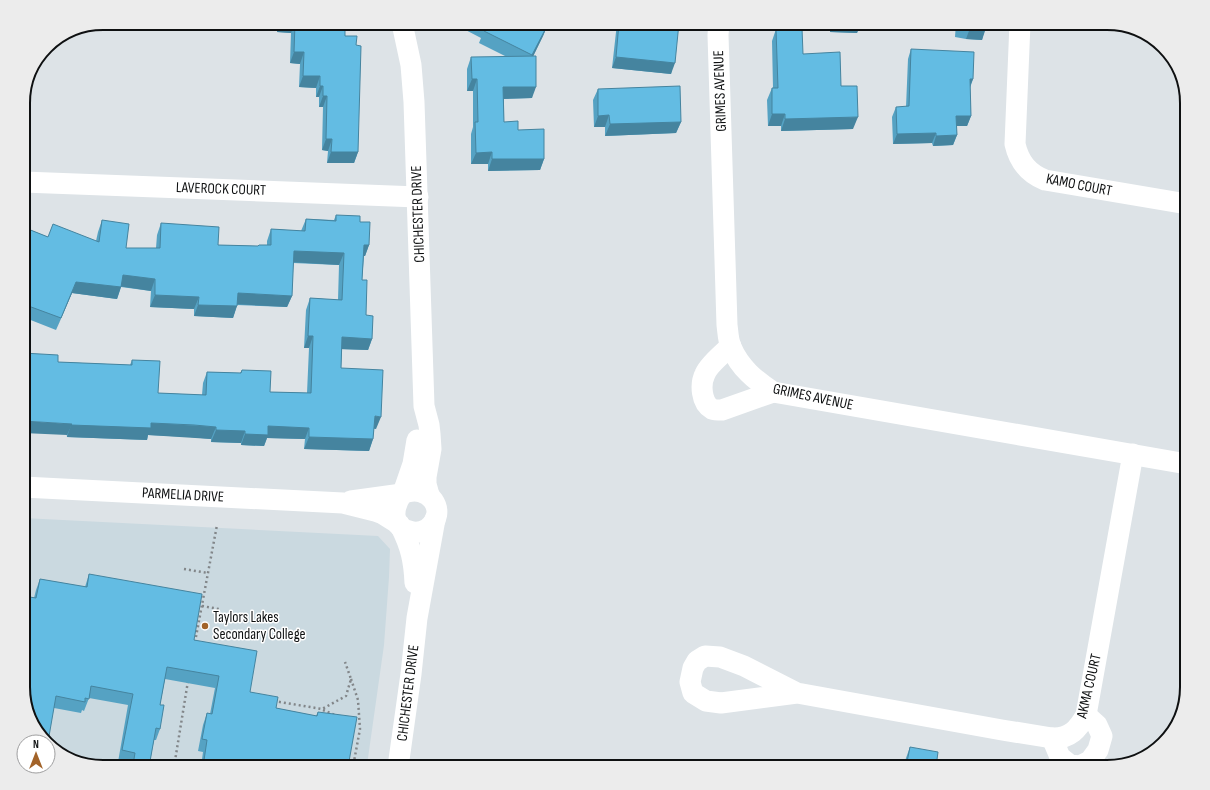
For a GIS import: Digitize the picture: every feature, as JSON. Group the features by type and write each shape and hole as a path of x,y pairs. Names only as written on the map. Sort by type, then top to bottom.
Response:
{"street":[{"name":"CHICHESTER DRIVE","path":"404,30 411,65 414,102 424,406 429,425 431,448 426,477 429,495"},
{"name":"GRIMES AVENUE","path":"719,30 718,51 727,317 730,346 748,374 774,392 1180,463"},
{"name":"KAMO COURT","path":"1020,30 1015,144 1018,155 1028,170 1045,180 1180,203"},
{"name":"LAVEROCK COURT","path":"30,182 418,197"},
{"path":"730,346 705,373 702,383 706,403 712,409 722,410 774,392"},
{"name":"CHICHESTER DRIVE","path":"402,493 414,464 418,430 424,406"},
{"name":"AKMA COURT","path":"797,693 1052,738 1061,738 1071,735 1079,727 1086,715 1134,454"},
{"name":"PARMELIA DRIVE","path":"30,487 343,503 383,514 400,526"},
{"path":"415,490 429,495 435,503 436,508 435,519 431,526 416,532 408,531 400,526 394,512 395,506 402,493 415,490"},
{"name":"PARMELIA DRIVE","path":"343,503 402,493"},
{"name":"CHICHESTER DRIVE","path":"399,760 417,618 435,519"},
{"name":"CHICHESTER DRIVE","path":"400,526 408,540 415,564 417,618"},
{"path":"1086,715 1097,725 1102,736 1098,750 1091,760"},
{"path":"1052,738 1060,757 1064,760"}],"path":[{"path":"194,649 217,525"},
{"path":"184,569 208,573"},
{"path":"195,605 219,609"},
{"path":"345,662 358,700 360,729 354,760"},
{"path":"175,760 189,678"},
{"path":"322,710 346,696 351,679"},
{"path":"268,700 322,710 341,717"},
{"path":"354,722 360,725"}],"shaded area":[{"name":"Taylors Lakes Secondary College","path":"30,518 378,536 390,549 384,645 368,760 103,760 84,758 62,748 56,743 56,734 47,734 40,724 34,710 30,692"}],"building":[{"path":"295,30 345,30 345,36 357,36 356,45 361,46 358,152 331,152 332,139 326,139 327,96 323,96 323,86 320,86 320,76 303,76 304,52 294,52"},
{"path":"484,30 545,30 532,55"},
{"path":"618,30 678,30 675,63 616,57"},
{"path":"776,30 802,30 803,54 840,52 841,86 857,86 858,117 785,119 785,114 772,114 772,88 778,88"},
{"path":"911,49 974,52 973,79 970,79 971,116 956,116 957,135 936,136 936,133 897,134 896,107 909,106"},
{"path":"536,56 536,87 503,87 504,122 518,121 518,130 544,129 544,159 492,159 492,152 476,153 475,122 478,122 477,79 472,79 471,57"},
{"path":"680,86 681,122 610,124 609,115 598,116 598,89"},
{"path":"336,215 360,216 360,222 370,222 369,245 364,245 362,280 367,280 366,315 373,316 372,339 342,337 341,368 383,370 381,417 375,416 373,439 309,437 309,428 268,426 268,435 245,434 245,431 216,430 216,427 194,425 151,423 151,428 71,425 72,424 30,421 30,353 58,355 58,362 132,365 132,360 160,361 158,393 206,395 207,372 241,373 242,370 271,371 270,392 311,393 313,336 308,336 310,298 342,300 344,253 294,251 292,296 238,293 237,306 198,305 199,297 155,295 155,279 123,275 121,287 76,282 61,318 30,307 30,230 48,237 53,224 99,242 102,220 129,224 126,248 160,248 161,223 219,227 218,245 258,246 271,245 271,229 305,231 306,219 336,221"},
{"path":"89,574 202,594 194,640 257,651 250,692 278,697 276,708 317,716 318,712 357,717 349,760 204,760 207,740 202,739 207,713 212,714 219,676 167,667 160,705 164,705 160,729 156,728 150,760 134,760 135,753 122,750 133,694 91,686 89,699 85,698 85,702 56,696 49,734 47,734 36,715 31,701 30,692 30,597 36,598 40,579 87,587"},
{"path":"910,747 938,752 937,760 907,760"}],"place":[{"name":"Taylors Lakes Secondary College","path":"205,626"}]}
